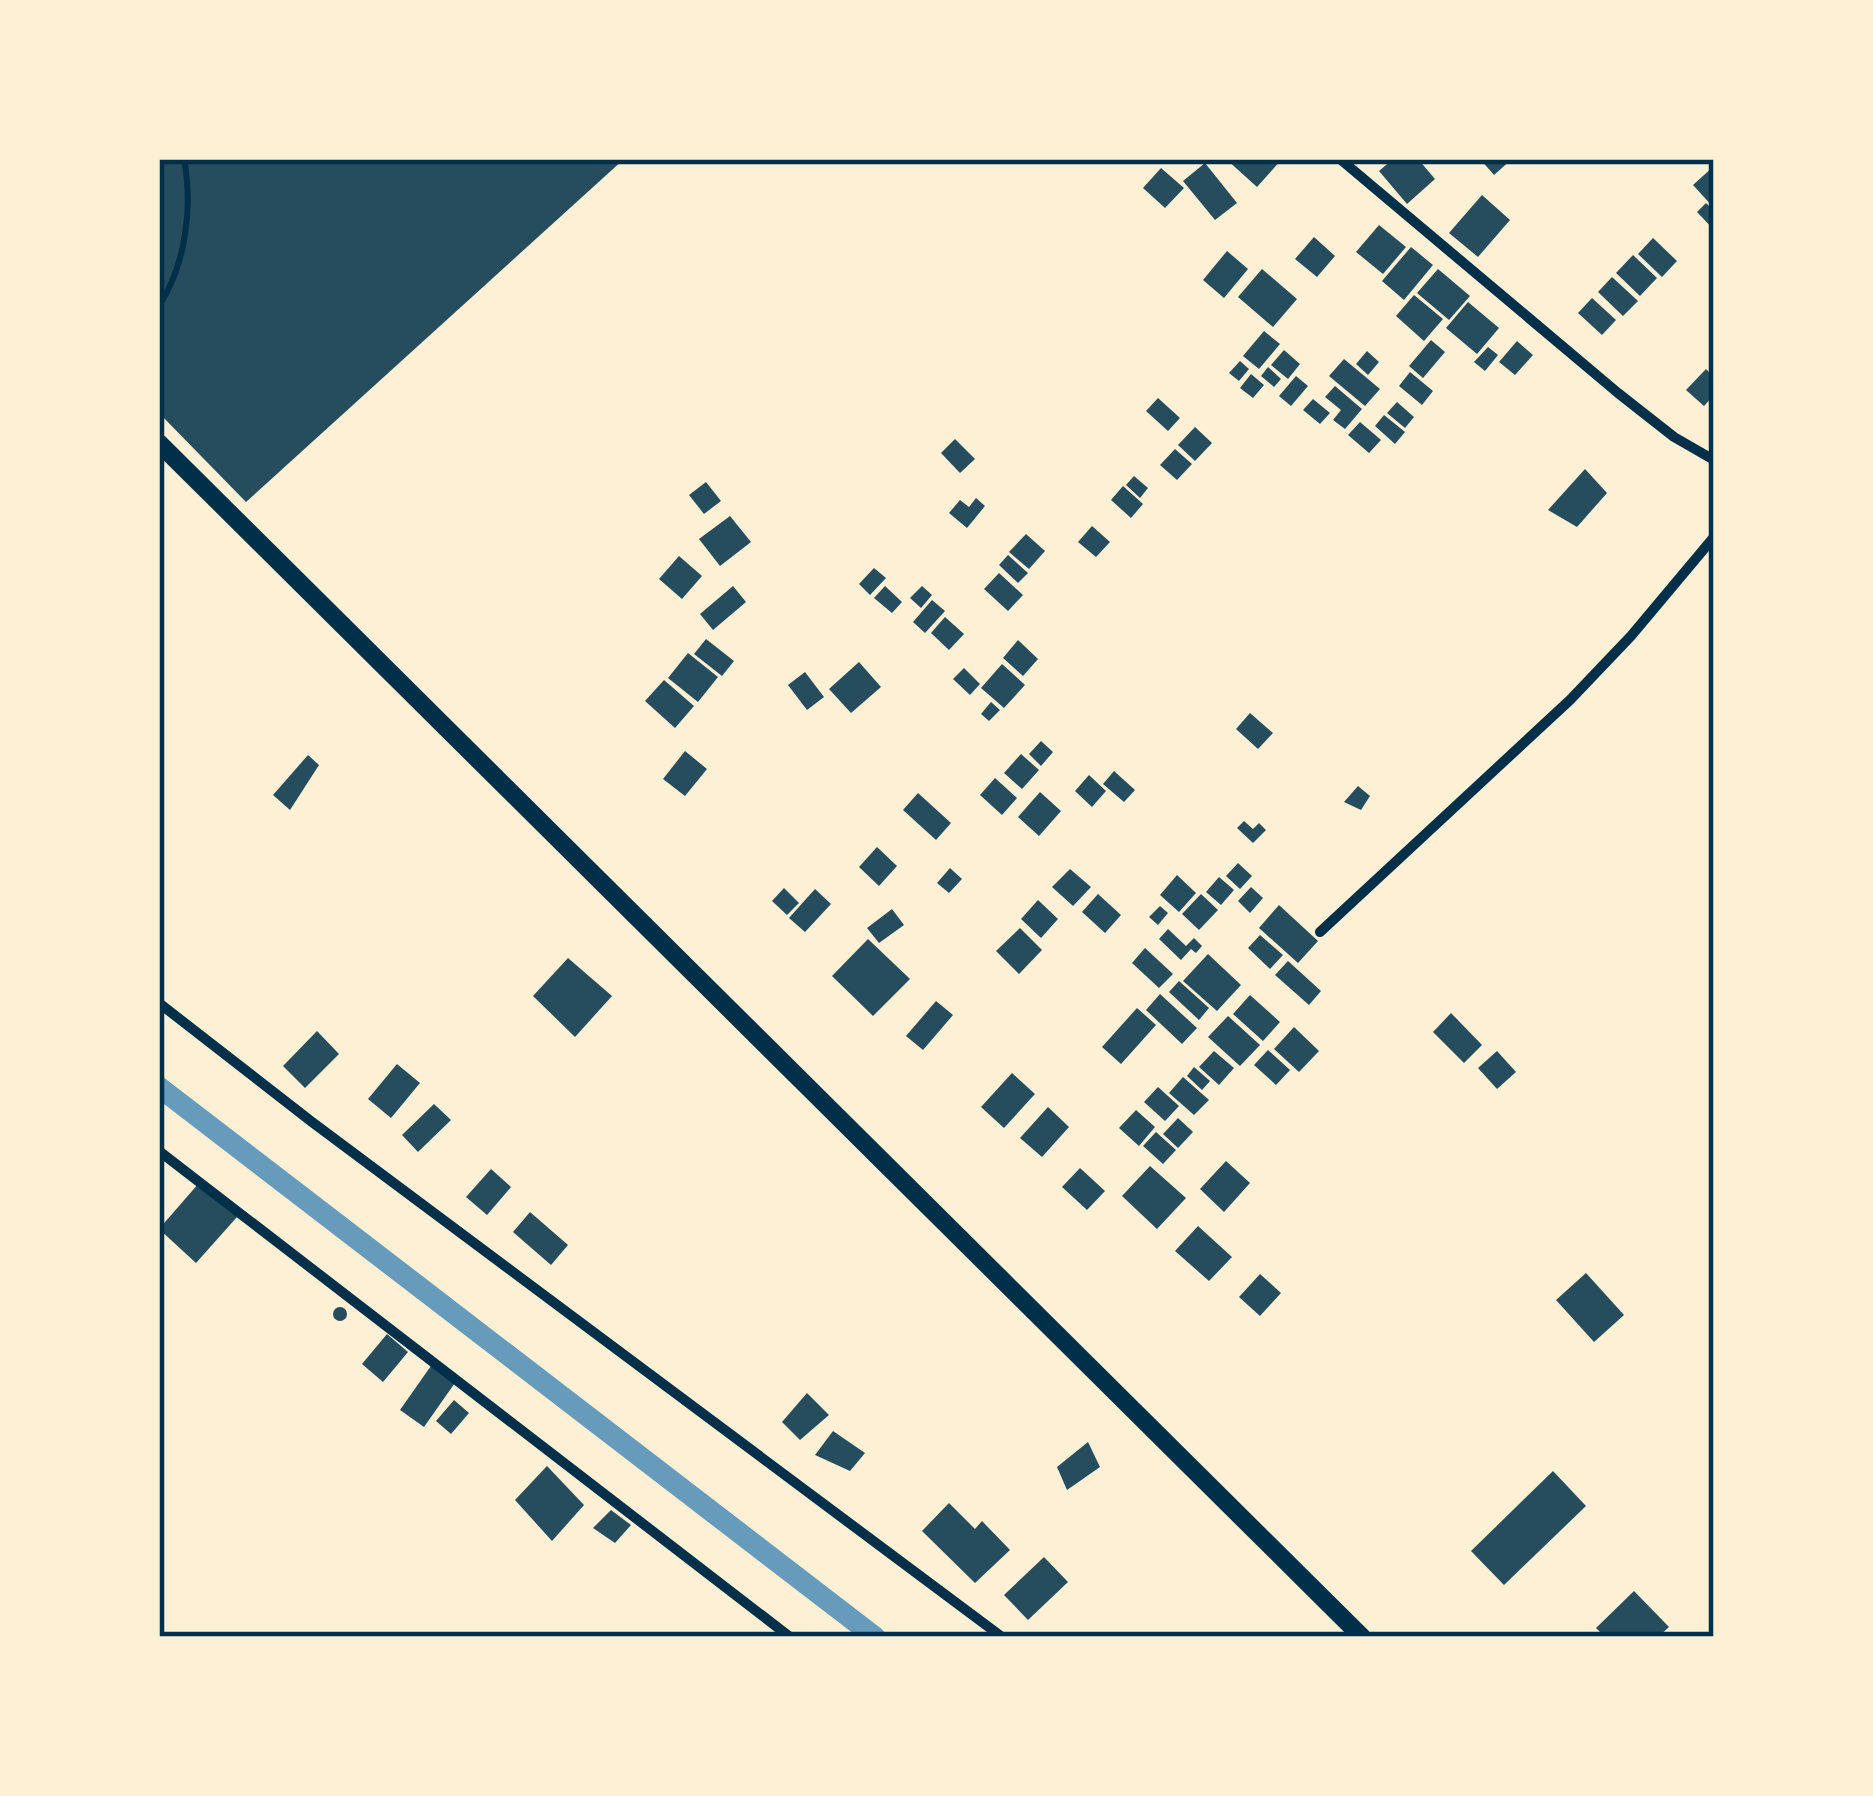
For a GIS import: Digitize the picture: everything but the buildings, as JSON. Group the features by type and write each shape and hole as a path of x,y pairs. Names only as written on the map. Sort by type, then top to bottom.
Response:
{"main road":[{"path":"159,443 1362,1637"}],"street":[{"path":"1340,159 1618,393 1674,437 1714,460"},
{"path":"1320,932 1570,700 1714,537"},
{"path":"159,1003 1002,1637"},
{"path":"159,1151 790,1637"}],"lane":[{"path":"159,306 171,288 188,219 184,159"}],"waterway":[{"path":"159,1087 875,1637"}]}
